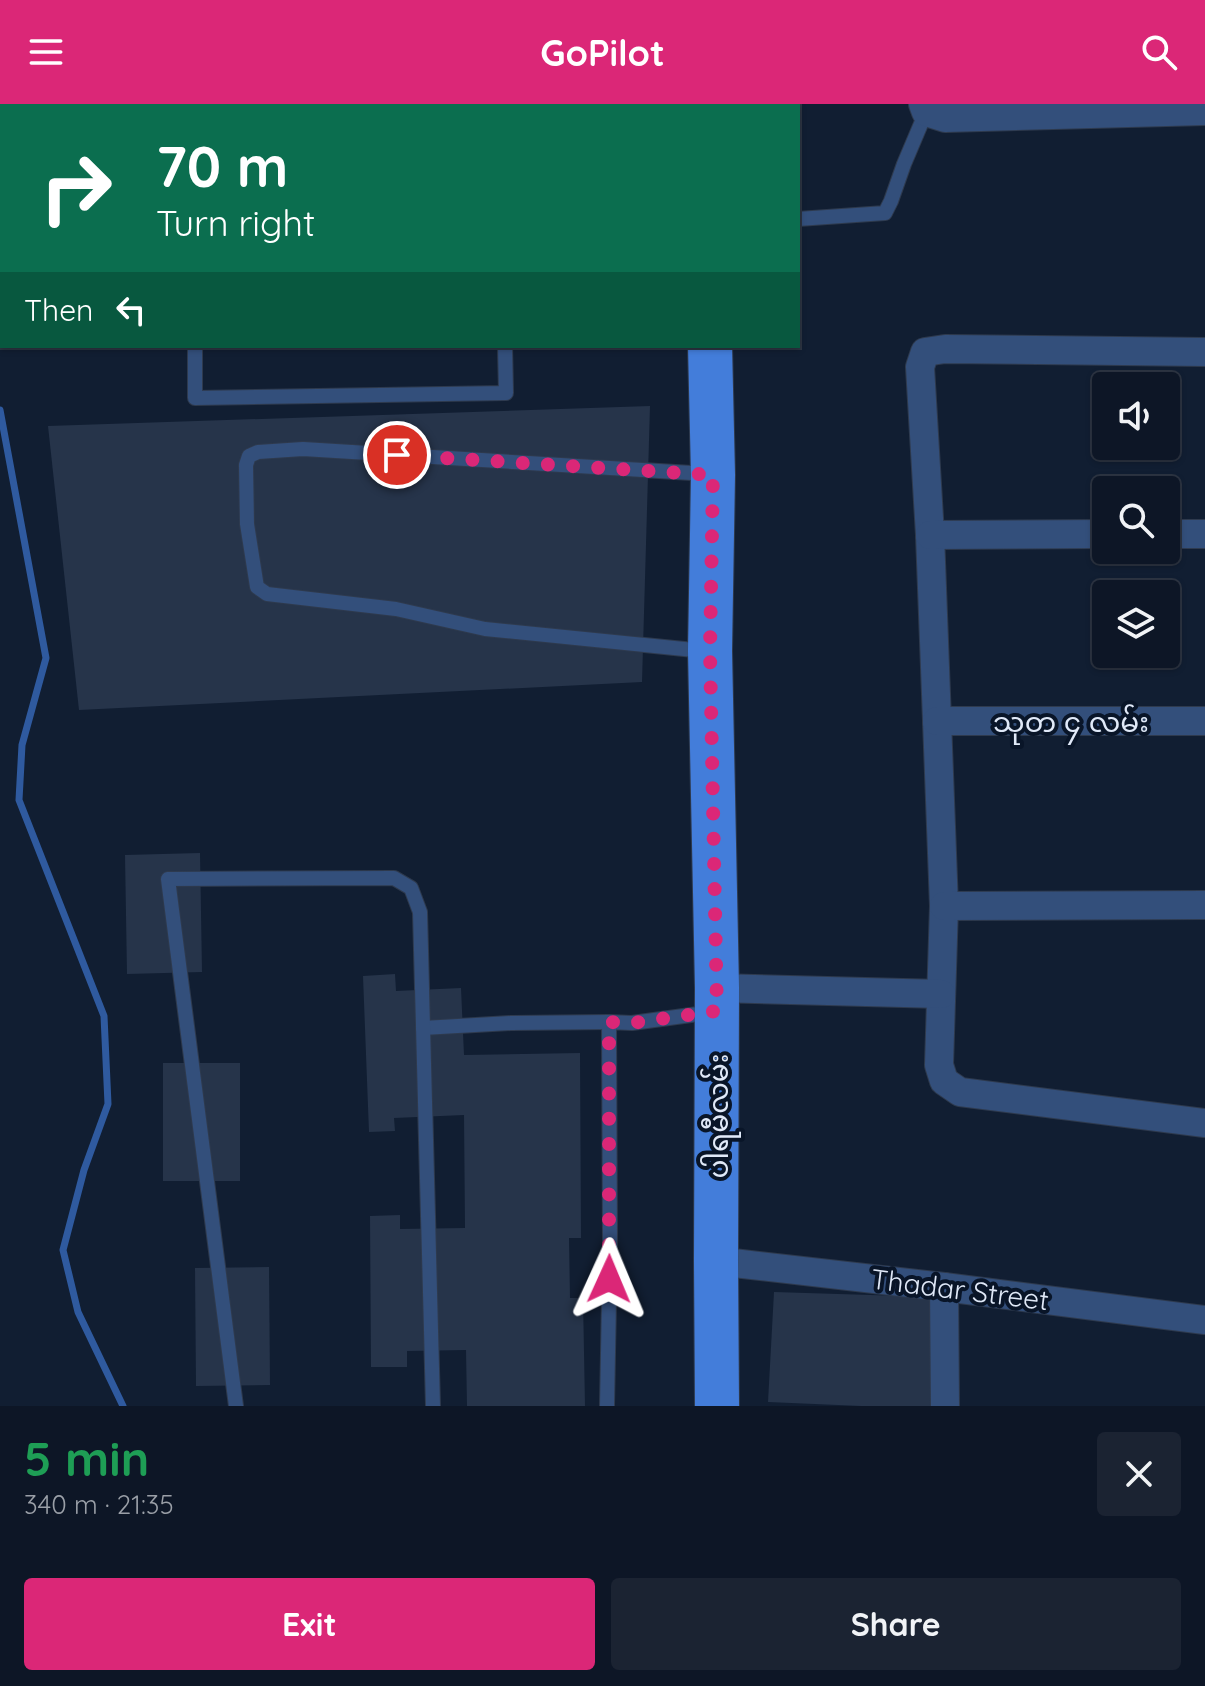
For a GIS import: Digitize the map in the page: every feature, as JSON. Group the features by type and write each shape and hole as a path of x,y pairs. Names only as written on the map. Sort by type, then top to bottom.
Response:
{"main road":[{"name":"ပါရမီလမ်း","path":"710,348 713,475 710,651 717,1000 717,1406"}],"street":[{"path":"924,108 945,118 1205,111"},
{"path":"1205,352 945,349 925,352 920,367 930,535 944,906 939,1065 944,1081 960,1092 1205,1123"},
{"path":"930,535 1092,534"},
{"path":"1180,534 1205,534"},
{"name":"သုတ ၄ လမ်း","path":"937,721 1205,721"},
{"path":"944,906 1205,905"},
{"path":"717,1000 941,994"},
{"name":"Thadar Street","path":"716,1261 1205,1320"},
{"path":"944,1287 945,1406"}],"lane":[{"path":"800,219 885,213 924,108"},
{"path":"195,348 195,398 506,393 505,348"},
{"path":"710,651 485,629 396,609 267,594 257,587 247,524 246,465 249,456 258,452 303,449 713,475"},
{"path":"236,1406 168,879 394,878 411,888 420,912 433,1406"},
{"path":"423,1028 511,1023 632,1023 717,1000"},
{"path":"607,1406 609,1022"}],"building":[{"path":"650,406 642,682 79,710 48,426"},
{"path":"200,853 202,972 127,974 125,855"},
{"path":"395,974 396,991 461,988 464,1055 580,1053 581,1238 569,1238 570,1298 583,1298 585,1406 467,1406 466,1350 407,1351 407,1367 371,1367 370,1216 400,1215 400,1229 465,1228 464,1115 394,1118 395,1131 369,1132 363,976"},
{"path":"163,1063 240,1063 240,1181 163,1181"},
{"path":"269,1267 270,1385 196,1386 195,1268"},
{"path":"774,1292 935,1297 933,1406 768,1402"}],"waterway":[{"path":"0,410 46,658 22,745 19,800 104,1016 108,1104 84,1170 63,1250 78,1312 123,1406"}],"route":[{"path":"397,455 713,475 710,651 717,1011 632,1023 609,1022 609,1279"}]}
